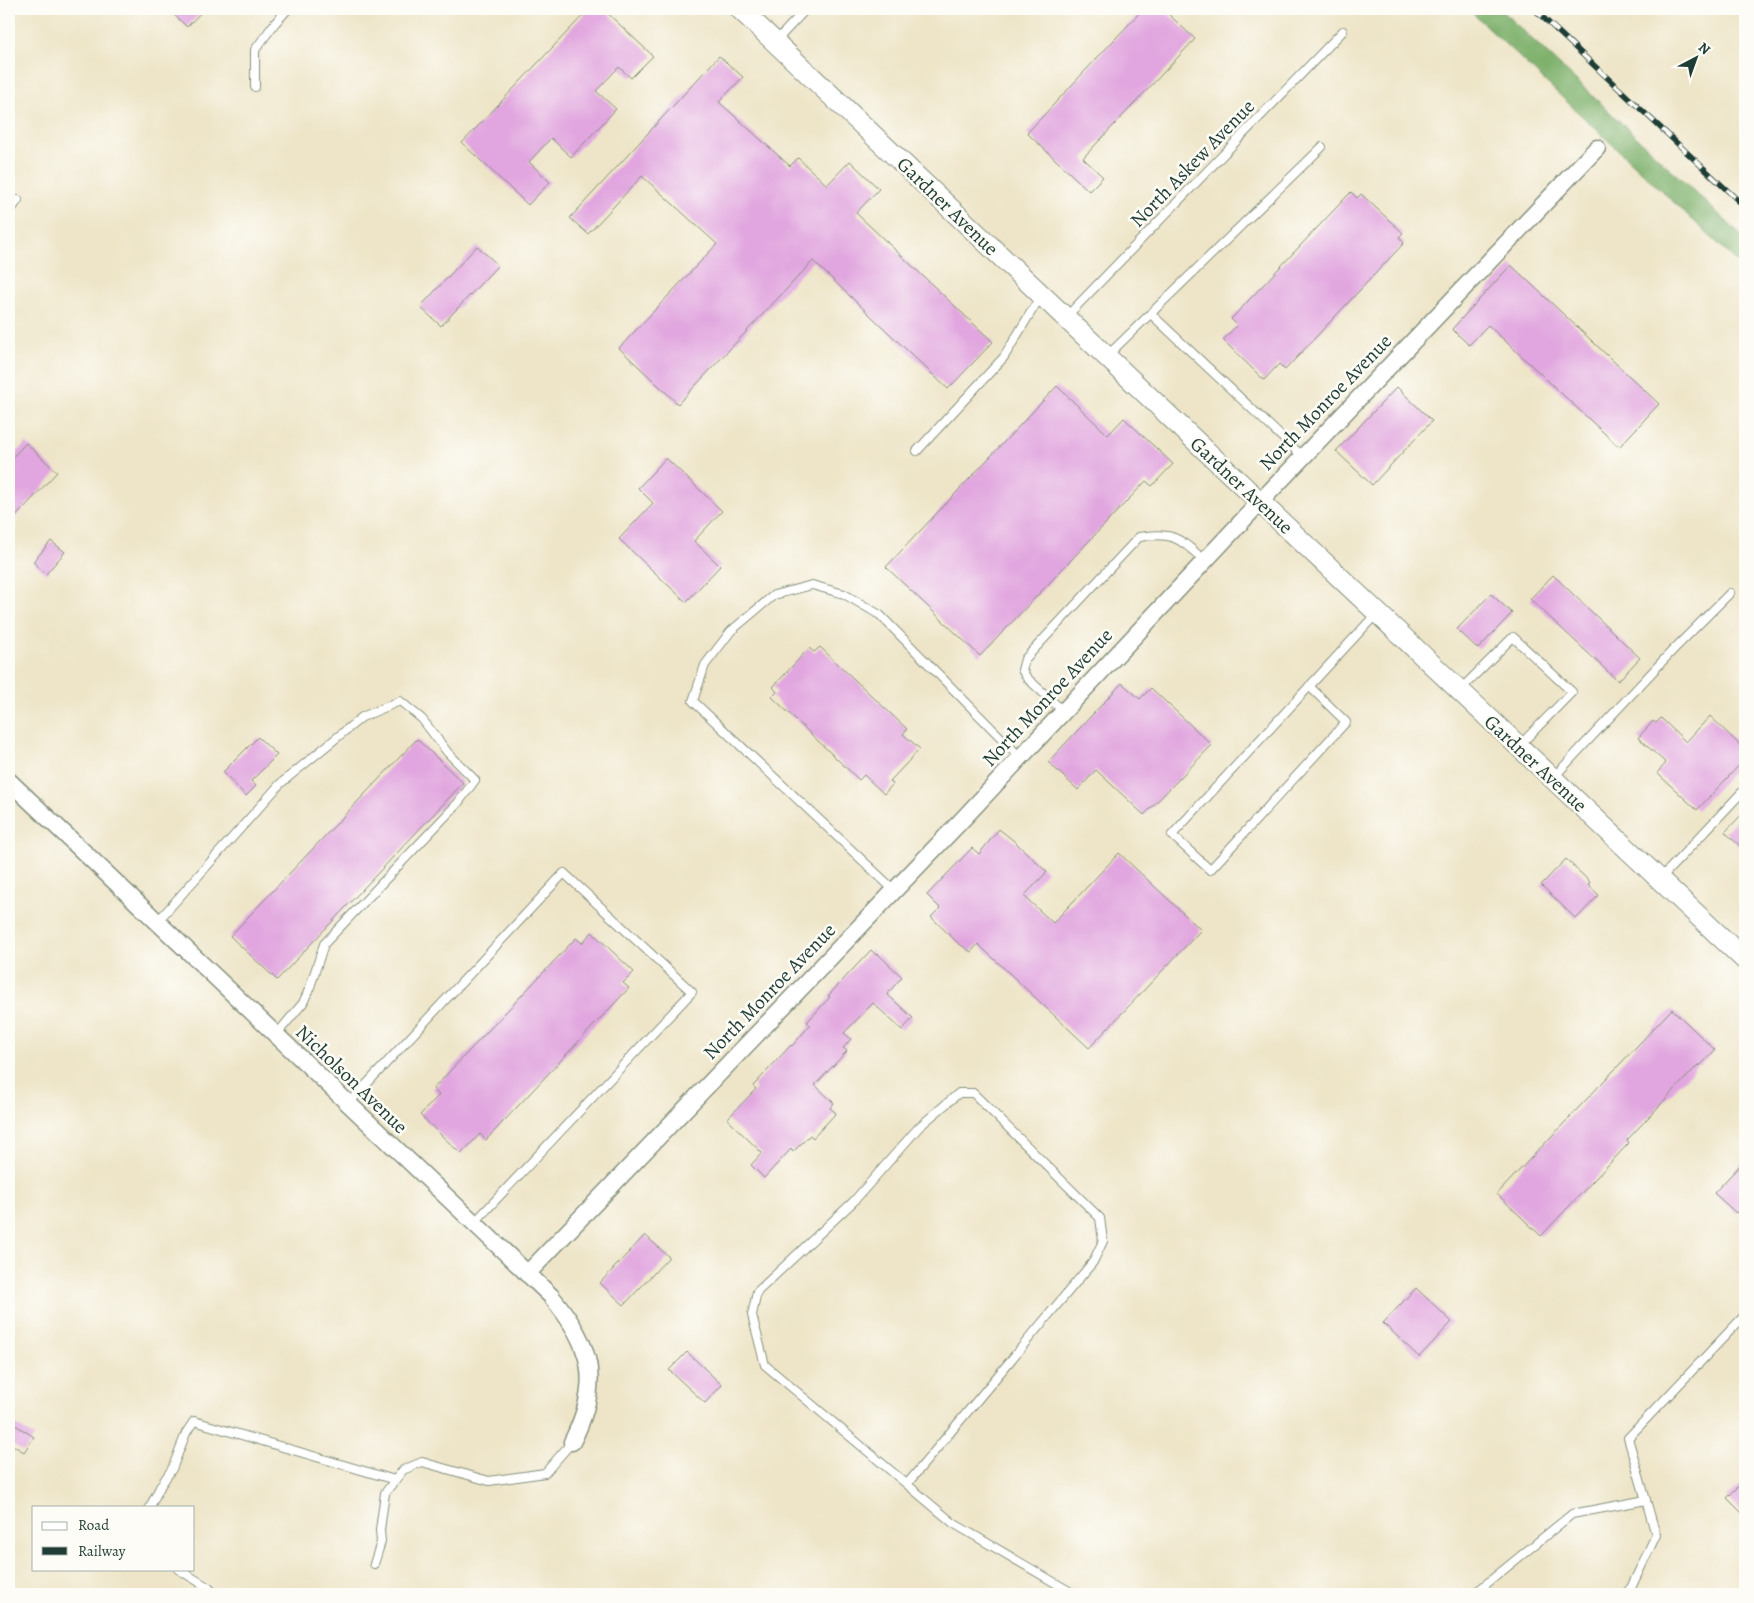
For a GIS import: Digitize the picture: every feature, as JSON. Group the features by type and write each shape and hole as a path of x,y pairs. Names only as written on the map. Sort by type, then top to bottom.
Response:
{"street":[{"name":"Gardner Avenue","path":"740,9 1745,960"},
{"name":"North Monroe Avenue","path":"527,1274 894,890 1303,456 1597,148"},
{"name":"Nicholson Avenue","path":"9,782 527,1274 562,1310 572,1324 587,1356 590,1372 587,1404 572,1442"}],"lane":[{"path":"255,87 255,50 288,9"},
{"path":"775,42 806,9"},
{"name":"North Askew Avenue","path":"1065,318 1343,31"},
{"path":"1107,357 1322,147"},
{"path":"9,213 18,200"},
{"path":"917,451 1004,357 1042,295"},
{"path":"1150,314 1303,456"},
{"path":"1063,711 1027,678 1022,670 1025,659 1139,538 1158,534 1180,540 1205,560"},
{"path":"894,890 693,701 705,665 731,631 774,595 812,586 844,594 880,616 1020,757"},
{"path":"1553,778 1672,651 1730,593"},
{"path":"1309,686 1346,722 1210,870 1172,835 1309,686 1377,613"},
{"path":"1460,691 1513,637 1572,692 1519,746"},
{"path":"157,922 280,784 362,717 400,701 422,719 448,753 475,780 458,803 324,944 310,988 303,1003 276,1035"},
{"path":"1660,879 1745,789"},
{"path":"348,1104 564,873 692,992 474,1224"},
{"path":"907,1484 1093,1262 1104,1241 1100,1218 973,1093 959,1093 919,1126 853,1202 756,1292 752,1315 765,1365 953,1523 1074,1594"},
{"path":"1626,1594 1630,1590 1656,1534 1628,1438 1745,1315"},
{"path":"150,1506 172,1469 186,1433 194,1421 395,1480"},
{"path":"374,1564 381,1542 380,1530 384,1493 403,1470 422,1462 489,1481 545,1473 572,1442"},
{"path":"1474,1594 1572,1514 1646,1500"},
{"path":"180,1570 209,1588 215,1594"}],"green space":[{"path":"1468,9 1500,9 1745,239 1745,269"}],"building":[{"path":"168,9 204,9 187,27"},
{"path":"589,9 603,9 653,56 631,78 619,67 596,91 616,109 571,157 551,138 529,162 550,182 528,205 462,143"},
{"path":"1143,9 1163,9 1195,39 1083,158 1103,177 1089,191 1027,133"},
{"path":"719,56 743,77 719,102 790,166 798,158 827,185 850,161 879,189 856,213 993,342 948,389 813,261 678,404 619,348 717,244 642,176 588,234 570,218"},
{"path":"1351,192 1357,198 1361,194 1403,233 1399,237 1404,243 1285,370 1279,364 1264,380 1223,340 1237,325 1231,319"},
{"path":"477,246 498,265 441,326 420,307"},
{"path":"1511,265 1659,404 1619,447 1488,325 1469,345 1452,329"},
{"path":"1057,386 1108,435 1124,418 1173,464 1152,486 1146,481 980,656 886,567"},
{"path":"1397,387 1432,421 1372,485 1336,451"},
{"path":"26,443 57,472 9,524 9,461"},
{"path":"666,458 722,511 694,541 720,566 686,602 619,539 653,503 638,488"},
{"path":"51,541 65,552 46,574 33,562"},
{"path":"1553,575 1640,658 1618,681 1530,599"},
{"path":"1491,594 1512,613 1478,649 1457,629"},
{"path":"820,647 907,729 903,734 920,749 890,781 893,784 884,794 864,775 859,780 772,697 777,692 773,687 809,648 814,652"},
{"path":"1122,683 1140,699 1151,688 1212,745 1144,815 1096,770 1078,790 1048,762"},
{"path":"1710,716 1745,750 1745,759 1697,810 1657,773 1666,763 1638,738 1653,721 1656,723 1661,718 1686,742"},
{"path":"258,737 277,755 251,781 256,786 246,796 223,772"},
{"path":"417,739 463,783 277,980 230,936"},
{"path":"1745,811 1745,851 1725,832"},
{"path":"999,829 1047,872 1024,896 1053,923 1119,853 1201,930 1089,1048 978,944 971,952 958,943 931,917 940,908 927,895 972,848 979,854"},
{"path":"1566,859 1590,882 1588,885 1599,895 1576,919 1541,885"},
{"path":"592,932 634,972 623,983 629,988 486,1140 480,1134 461,1154 420,1115 439,1095 433,1089 576,938 582,943"},
{"path":"871,950 876,955 878,954 902,977 887,994 913,1018 902,1030 873,1003 844,1033 851,1039 843,1048 847,1051 815,1085 834,1103 830,1108 836,1113 813,1138 810,1135 793,1152 791,1149 764,1178 751,1165 762,1153 727,1119 756,1089 753,1086 810,1025 807,1022 830,997 828,996"},
{"path":"1672,1009 1715,1050 1700,1066 1699,1064 1627,1140 1629,1143 1541,1236 1497,1194"},
{"path":"1745,1160 1745,1203 1736,1213 1714,1193"},
{"path":"645,1235 669,1257 624,1305 600,1283"},
{"path":"1416,1288 1452,1322 1419,1357 1383,1323"},
{"path":"687,1352 722,1385 705,1403 669,1370"},
{"path":"14,1424 34,1437 24,1452 9,1443 9,1432"},
{"path":"1745,1480 1745,1516 1727,1498"}],"railway":[{"path":"1534,9 1745,207"}]}
